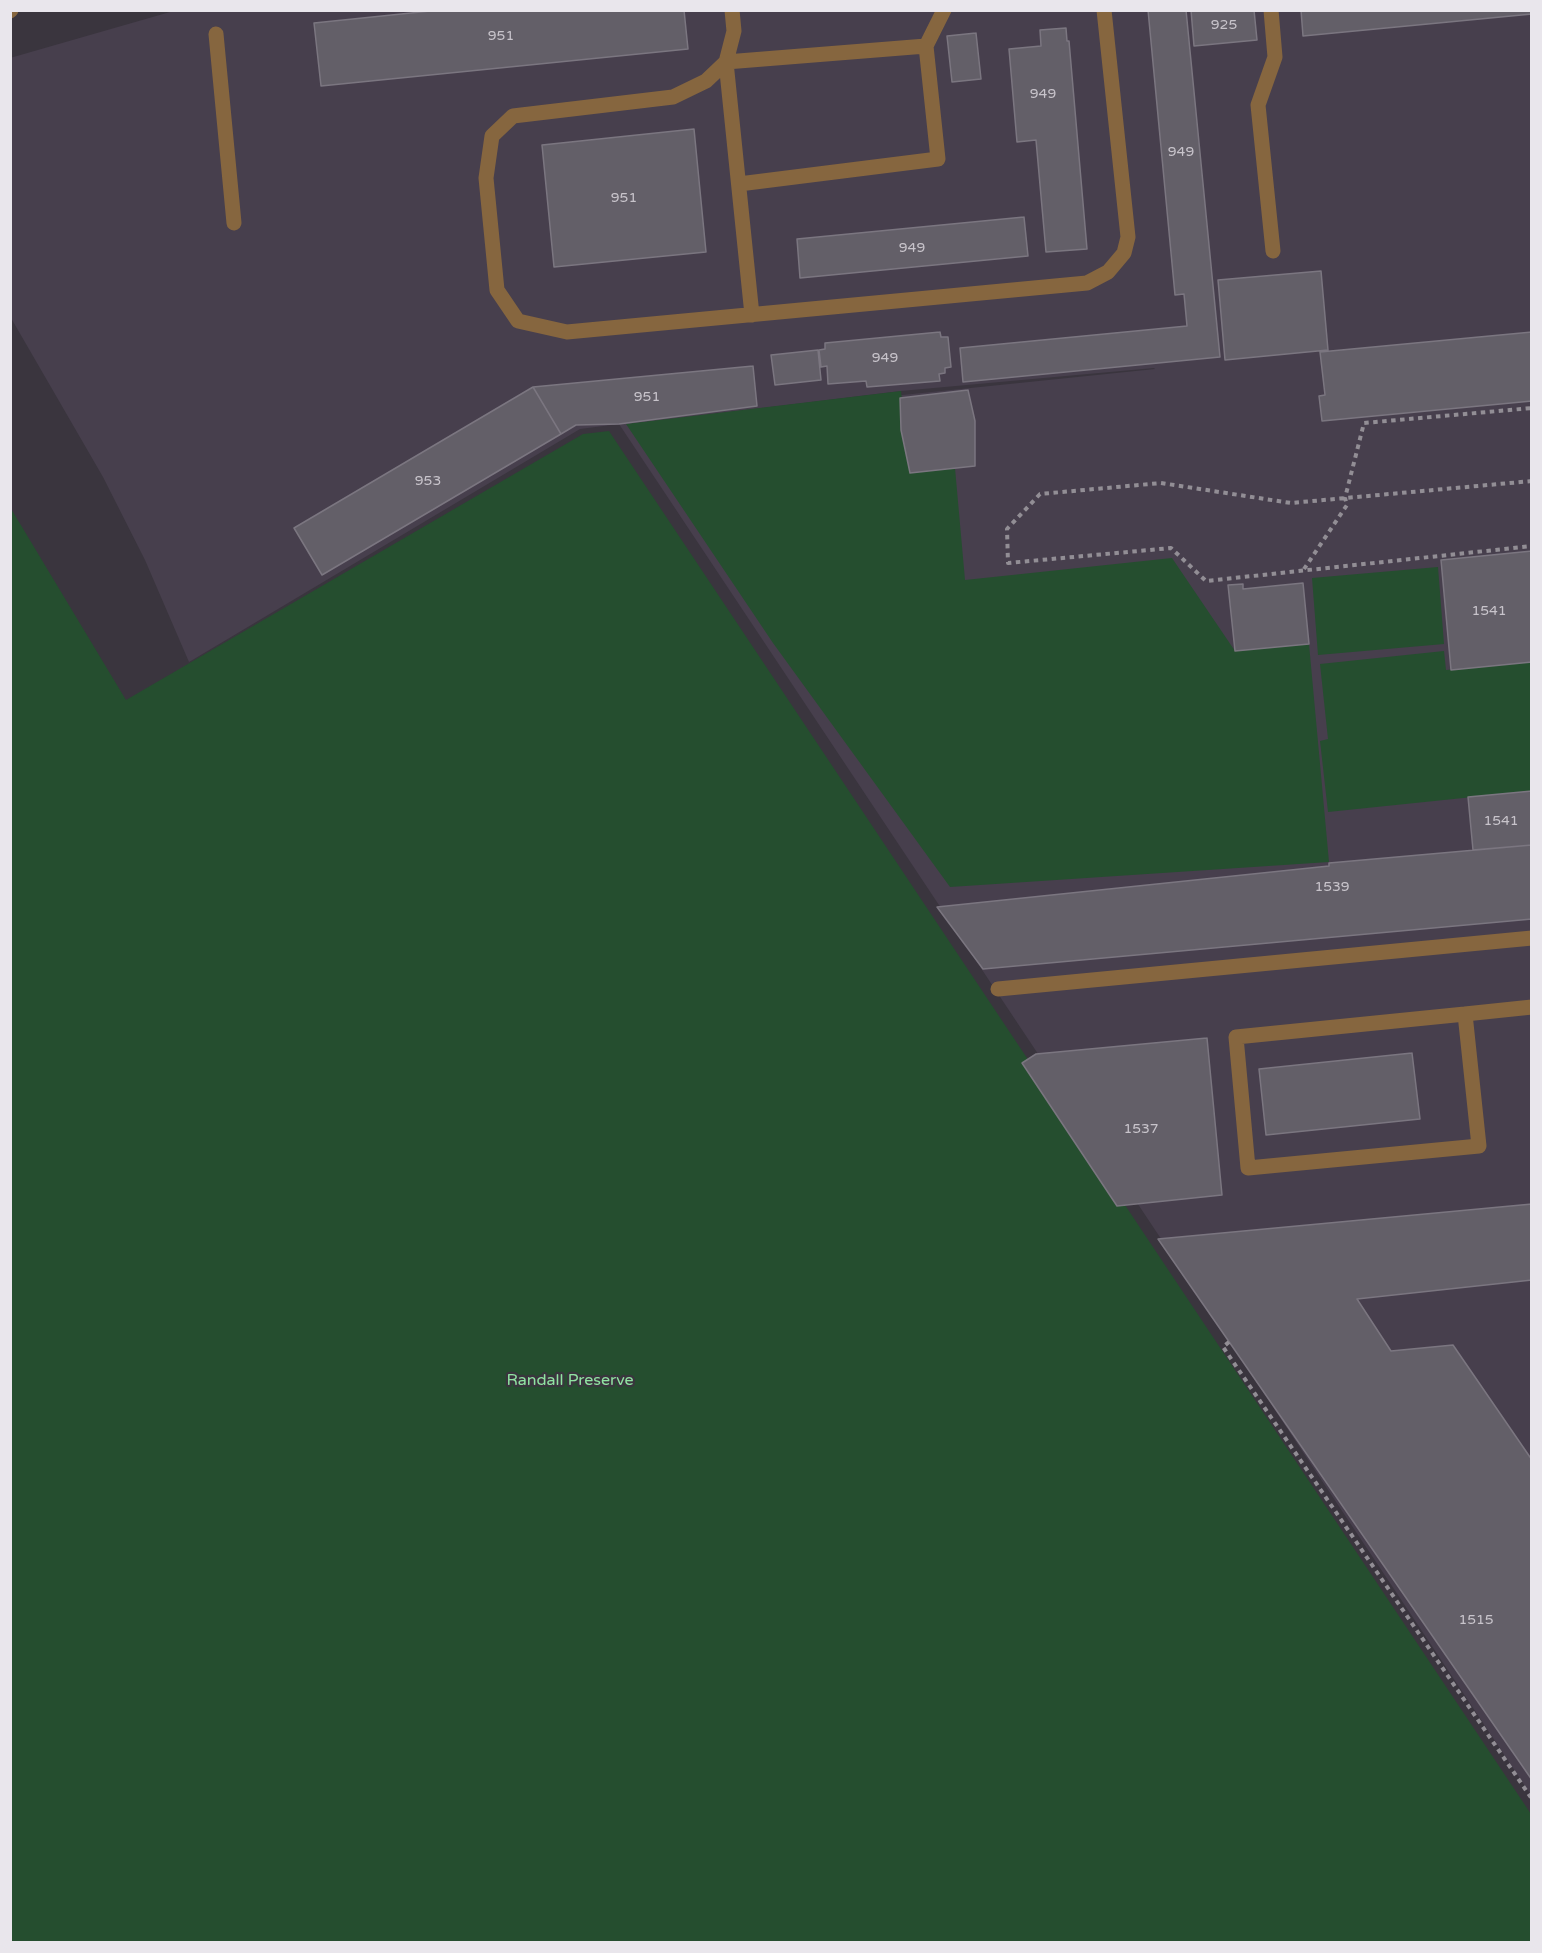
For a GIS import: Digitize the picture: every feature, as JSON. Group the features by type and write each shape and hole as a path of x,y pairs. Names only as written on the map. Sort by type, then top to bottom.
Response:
{"lane":[{"path":"732,10 734,31 726,62 752,315"},
{"path":"739,184 938,159 927,46 944,10"},
{"path":"927,46 726,62 706,81 673,97 513,116 492,136 486,178 497,290 518,321 567,332 1087,283 1108,272 1124,253 1128,237 1104,10"},
{"path":"1271,10 1275,57 1258,105 1273,250"},
{"path":"216,34 234,223"},
{"path":"998,989 1532,938"},
{"path":"1465,1014 1479,1146 1248,1167 1236,1037 1532,1007"}],"path":[{"path":"1304,570 1347,505 1345,498 1364,423 1532,408"},
{"path":"1532,481 1291,503 1161,483 1040,494 1007,529 1008,563 1171,548 1206,581 1532,546"},
{"path":"1229,1342 1223,1347 1532,1798"}],"shaded area":[{"path":"177,10 1531,11 1531,1795 619,424 580,429 189,662 145,560 103,477 11,318 10,58","holes":["1155,369 689,417 901,391"]}],"green space":[{"path":"901,391 910,472 955,468 965,580 1172,558 1235,651 1309,644 1329,862 950,887 773,643 626,424"},
{"name":"Randall Preserve","path":"609,431 1531,1814 1531,1942 11,1942 10,507 126,700 583,434"},
{"path":"1438,567 1444,644 1318,655 1312,578"},
{"path":"1444,651 1446,670 1531,662 1531,791 1328,812 1320,741 1328,739 1320,664"}],"building":[{"path":"440,10 684,10 688,49 321,86 314,23"},
{"path":"1148,10 1186,10 1220,357 963,382 960,348 1187,326 1184,294 1175,295"},
{"path":"1191,10 1254,10 1257,40 1194,46"},
{"path":"1301,10 1532,10 1532,14 1303,36"},
{"path":"1066,28 1087,249 1046,252 1036,140 1017,142 1009,49 1041,46 1040,30"},
{"path":"976,33 981,79 952,82 947,36"},
{"path":"694,129 706,252 554,267 542,145"},
{"path":"1024,217 1028,256 800,278 797,239"},
{"path":"1321,271 1328,350 1225,360 1218,280"},
{"path":"940,332 941,337 948,337 951,367 945,368 945,373 939,374 940,381 867,387 866,381 828,384 827,366 821,367 819,350 825,349 825,343"},
{"path":"1532,332 1532,401 1322,421 1319,396 1325,395 1320,352"},
{"path":"818,350 821,380 775,385 771,355"},
{"path":"753,366 757,406 619,424 576,425 561,434 533,387"},
{"path":"533,387 561,434 322,575 294,528"},
{"path":"968,390 975,421 975,466 910,473 901,430 900,398"},
{"path":"1532,551 1532,662 1451,670 1441,560"},
{"path":"1303,583 1309,644 1235,651 1228,585 1243,584 1243,589"},
{"path":"1532,791 1532,845 1473,850 1468,797"},
{"path":"1532,845 1532,919 983,969 937,907 1329,866 1329,863"},
{"path":"1207,1038 1222,1195 1117,1206 1022,1063 1036,1054"},
{"path":"1412,1053 1420,1119 1266,1135 1259,1069"},
{"path":"1532,1204 1532,1280 1357,1299 1391,1351 1453,1345 1532,1460 1532,1780 1158,1239"}]}
